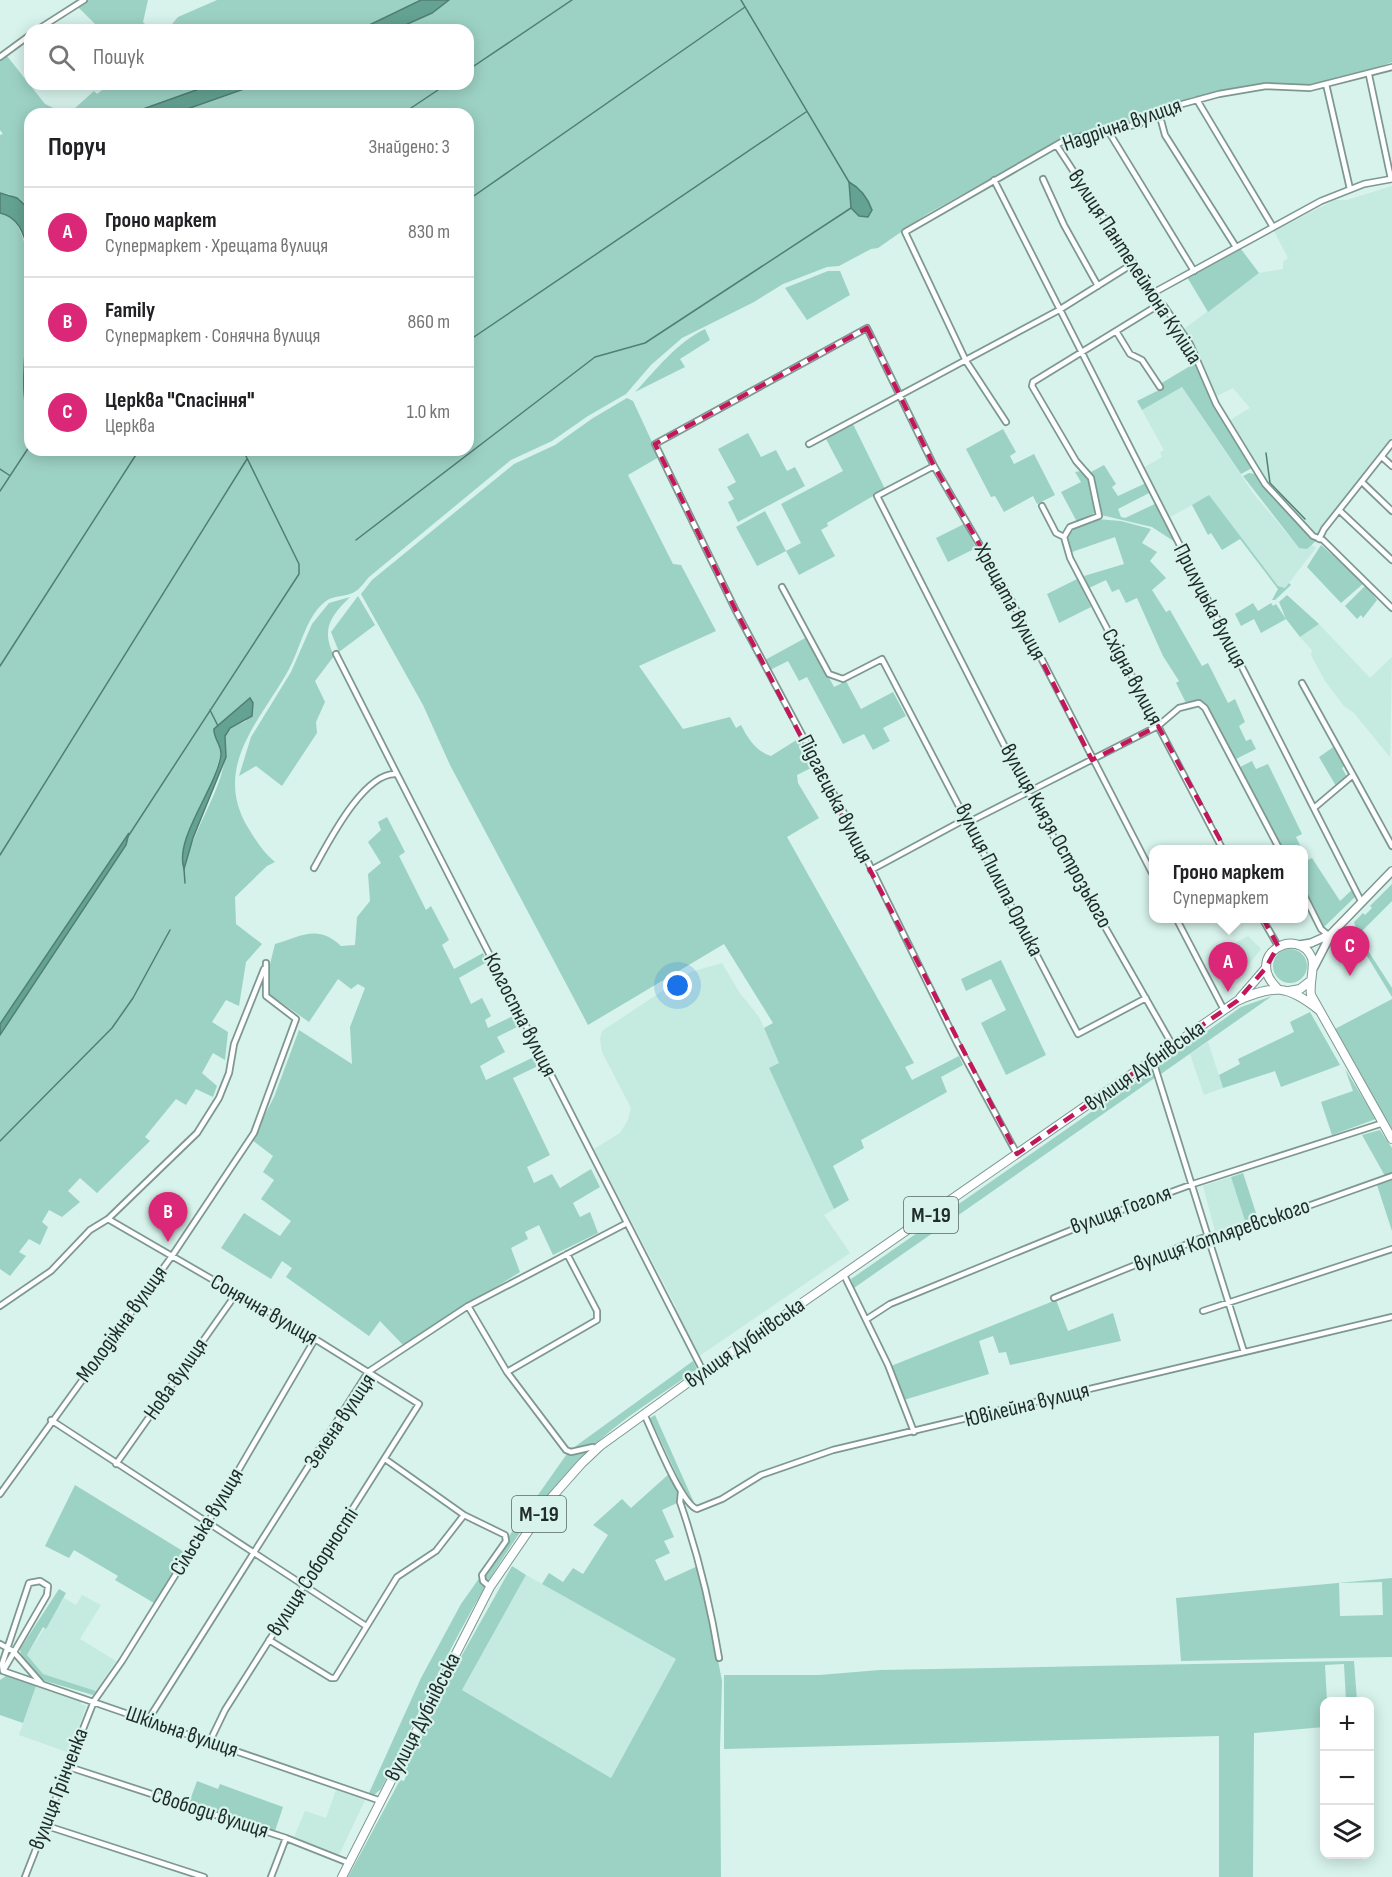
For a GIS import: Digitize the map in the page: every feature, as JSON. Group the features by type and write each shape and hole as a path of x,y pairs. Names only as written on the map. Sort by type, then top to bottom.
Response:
{"highway":[{"path":"1278,946 1289,943 1299,945 1311,957 1314,967 1309,982 1300,989 1289,991"},
{"name":"М-19","path":"1237,1001 1265,969 1267,960 1278,946"},
{"path":"1265,969 1269,980 1277,988"},
{"name":"М-19","path":"1309,982 1311,995 1392,1139"},
{"name":"М-19","path":"1237,1001 1255,993 1277,988 1303,998 1320,1011"},
{"name":"вулиця Дубнівська","path":"381,1802 490,1587 550,1498 597,1450 704,1371 1237,1001"},
{"name":"М-19","path":"342,1877 381,1802"}],"main road":[{"path":"1314,967 1330,934 1392,871"},
{"path":"1299,945 1311,943 1330,934"}],"street":[{"path":"46,24 84,0"},
{"path":"0,57 24,39"},
{"name":"Надрічна вулиця","path":"966,361 905,232 1065,140 1107,129 1139,124 1159,113 1197,100 1266,86 1310,88 1369,75 1392,67"},
{"path":"1154,293 1273,227 1350,189 1392,179 1369,75"},
{"path":"1326,84 1350,189"},
{"path":"1197,100 1273,227"},
{"path":"1159,113 1165,135 1236,247"},
{"path":"1107,129 1194,271"},
{"name":"вулиця Пантелеймона Куліша","path":"1057,146 1160,304 1164,306 1190,344 1216,404 1254,471 1288,511 1392,608"},
{"path":"1043,179 1064,225 1098,286"},
{"name":"Прилуцька вулиця","path":"994,180 1361,901"},
{"path":"809,444 1059,310 1134,263"},
{"path":"1064,537 1070,528 1099,516 1091,478 1076,461 1032,386 1035,379 1160,304"},
{"name":"Хрещата вулиця","path":"655,444 867,328 934,466 1007,592 1149,867"},
{"path":"1116,331 1130,354 1142,360 1160,387"},
{"path":"966,361 1005,422"},
{"path":"1319,539 1324,529 1363,483 1392,443"},
{"name":"Підгаєцька вулиця","path":"655,444 736,611 872,870 957,1043 1017,1154"},
{"path":"1382,457 1392,466"},
{"name":"вулиця Князя Острозького","path":"934,466 877,496 944,623 1028,792 1173,1046"},
{"path":"1363,483 1392,511"},
{"name":"Східна вулиця","path":"1042,506 1056,533 1064,537 1070,558 1221,845"},
{"path":"1340,511 1392,560"},
{"name":"вулиця Пилипа Орлика","path":"782,587 829,674 843,679 882,659 1078,1034 1146,998"},
{"name":"Колгоспна вулиця","path":"336,654 704,1371"},
{"path":"1302,683 1392,846"},
{"path":"872,870 960,822 969,822 1158,726 1179,708 1196,703 1202,704 1278,845"},
{"path":"314,868 341,819 357,800 381,778 390,773 397,774"},
{"path":"1314,808 1353,775"},
{"path":"1308,903 1321,929 1330,934"},
{"path":"1179,923 1224,1010"},
{"path":"1265,923 1278,946"},
{"name":"Молодіжна вулиця","path":"0,1494 51,1420 172,1256 254,1133 297,1019 266,996 266,963 234,1044 229,1074 219,1098 197,1133 108,1219"},
{"path":"1153,1061 1244,1352"},
{"name":"вулиця Гоголя","path":"867,1318 890,1304 1027,1246 1193,1184 1383,1123"},
{"name":"вулиця Котляревського","path":"1054,1298 1202,1238 1210,1241 1392,1176"},
{"path":"0,1306 51,1271 90,1230 108,1219"},
{"name":"Сонячна вулиця","path":"108,1219 315,1339 419,1404"},
{"name":"Зелена вулиця","path":"148,1720 368,1372 468,1306 627,1223"},
{"path":"1203,1311 1392,1249"},
{"path":"507,1372 597,1320 597,1311 567,1254"},
{"path":"844,1275 867,1318 914,1432"},
{"name":"Нова вулиця","path":"116,1464 236,1294"},
{"path":"468,1306 507,1372 566,1450 571,1452 593,1447 597,1450"},
{"name":"Ювілейна вулиця","path":"681,1489 690,1505 697,1509 722,1499 762,1475 833,1450 1392,1317"},
{"name":"Сільська вулиця","path":"94,1701 122,1661 207,1524 315,1339"},
{"name":"вулиця Соборності","path":"210,1742 225,1710 419,1404"},
{"path":"644,1414 681,1489 680,1502 708,1590 719,1658"},
{"path":"51,1420 366,1626"},
{"path":"385,1459 464,1515 505,1535 506,1541 482,1575 483,1581 490,1587"},
{"path":"269,1640 331,1678 335,1678 397,1577 436,1551 464,1515"},
{"path":"40,1581 48,1586 47,1595 2,1671 2,1664 29,1583 40,1581"},
{"path":"0,1644 13,1651 41,1683"},
{"name":"Шкільна вулиця","path":"2,1671 381,1802"},
{"name":"вулиця Грінченка","path":"25,1877 94,1701"},
{"name":"Свободи вулиця","path":"69,1767 286,1838 349,1863"},
{"path":"44,1825 204,1877"},
{"path":"271,1877 286,1838"}],"highlighted area":[{"path":"867,328 934,466 1007,592 1092,760 1158,726 1278,946 1265,969 1237,1001 1017,1154 736,611 655,444"}],"shaded area":[{"path":"89,0 148,0 143,22 145,24 95,24 77,6"},
{"path":"217,0 421,0 371,24 172,24 178,17"},
{"path":"421,0 449,0 432,13 407,24 371,24"},
{"path":"449,0 1392,0 1392,62 1369,71 1312,84 1268,84 1193,97 1164,107 1138,121 1066,137 927,214 878,248 871,249 839,266 827,267 783,284 754,302 682,338 651,365 626,394 588,416 552,441 511,460 369,577 358,590 326,601 319,607 309,623 289,669 245,743 238,763 235,783 238,804 253,836 275,862 267,866 235,897 236,924 262,944 246,962 239,1006 226,1000 212,1022 228,1032 225,1060 213,1053 202,1073 217,1086 213,1097 196,1089 186,1105 176,1099 145,1137 150,1141 97,1193 80,1178 68,1191 80,1202 62,1217 49,1210 42,1222 48,1227 40,1245 29,1239 19,1252 26,1256 10,1276 0,1269 0,213 13,221 24,244 24,456 474,456 474,108 190,108 241,90 474,90 474,24 407,24 432,13","holes":["249,698 246,721 230,728 225,736 226,752 218,786 189,852 185,868 184,848 211,787 221,753 214,729"]},
{"path":"7,56 24,77 24,90 34,90 45,104 54,108 24,108 24,205 9,194 0,193 0,135 3,134 0,130 0,61"},
{"path":"102,90 196,90 146,108 75,108 94,91 97,94"},
{"path":"196,90 241,90 190,108 146,108"},
{"path":"849,182 868,202 872,210 868,217 859,216 851,208"},
{"path":"1392,186 1392,437 1316,536 1265,484 1227,422 1250,408 1233,388 1215,397 1184,329 1259,273 1283,269 1283,262 1288,258 1274,231 1335,200 1347,200"},
{"path":"0,193 17,198 24,204 24,240 17,224 0,213"},
{"path":"1241,249 1259,273 1208,312 1187,277"},
{"path":"828,271 840,271 850,295 807,320 785,288"},
{"path":"705,329 710,340 680,359 685,367 635,392 676,349"},
{"path":"1193,358 1197,362 1215,405 1251,464 1252,468 1241,474 1182,387 1142,410 1137,401 1163,388 1160,384 1195,363"},
{"path":"1182,387 1253,493 1299,548 1311,544 1316,548 1285,588 1278,586 1209,496 1168,518 1143,468 1162,457 1160,452 1164,450 1142,410"},
{"path":"627,398 633,401 659,457 628,475 673,564 681,565 716,631 639,666 683,729 730,717 736,728 741,725 753,744 771,756 798,739 815,766 797,775 798,783 819,818 787,837 914,1063 905,1067 912,1080 959,1056 963,1065 941,1077 947,1092 861,1140 864,1148 833,1166 849,1200 834,1209 769,1068 779,1063 764,1028 773,1023 724,944 588,1025 450,765 423,705 361,594 372,580 514,464 555,445 593,418"},
{"path":"853,424 885,489 827,523 828,526 821,530 835,556 799,575 786,551 801,543 781,504 843,471 826,439"},
{"path":"1003,429 1016,452 1010,456 1014,464 1034,454 1055,495 1037,504 1033,496 1004,512 995,496 991,497 966,449"},
{"path":"748,433 761,457 776,450 787,471 795,467 805,486 738,522 728,502 734,499 727,487 736,482 718,449"},
{"path":"1104,465 1116,484 1112,487 1118,496 1146,483 1151,492 1118,509 1121,517 1125,518 1157,503 1175,542 1152,527 1101,515 1092,477 1084,467 1091,472"},
{"path":"1082,471 1090,478 1096,512 1077,522 1061,492 1081,482 1075,472"},
{"path":"1249,473 1255,474 1316,541 1307,549 1299,548 1243,476"},
{"path":"1209,495 1278,586 1285,588 1289,583 1291,585 1275,600 1272,600 1278,589 1240,539 1222,550 1211,533 1208,535 1192,505"},
{"path":"765,511 786,551 757,566 736,527"},
{"path":"1096,519 1121,521 1151,529 1142,543 1157,552 1150,561 1166,578 1152,590 1166,612 1170,610 1202,666 1208,663 1228,703 1235,699 1245,722 1239,726 1246,741 1251,739 1256,749 1236,759 1203,703 1199,701 1186,703 1176,683 1179,681 1163,656 1137,598 1126,603 1119,589 1112,592 1106,580 1089,588 1084,576 1124,564 1115,537 1072,552 1067,536 1068,531"},
{"path":"964,524 976,548 948,562 936,538"},
{"path":"1321,545 1364,583 1341,603 1307,567"},
{"path":"1077,579 1091,607 1059,623 1047,594"},
{"path":"1366,585 1377,600 1363,618 1361,615 1357,619 1345,606"},
{"path":"1287,595 1319,624 1300,637 1286,619 1279,602"},
{"path":"358,596 375,625 339,652 331,632"},
{"path":"350,597 337,611 330,624 328,638 334,656 315,681 325,702 316,722 317,733 282,786 256,766 239,776 251,737 291,672 312,624 329,603"},
{"path":"1253,603 1258,611 1271,603 1273,606 1276,604 1286,619 1261,633 1254,619 1241,626 1235,614"},
{"path":"1319,624 1370,678 1392,657 1390,757 1354,713 1344,706 1325,681 1311,655 1312,650 1300,637"},
{"path":"807,637 834,687 846,681 861,709 893,692 906,716 883,728 890,741 873,750 864,734 843,744 807,677 799,681 788,661 770,670 765,660"},
{"path":"250,698 253,703 252,716 230,728 225,736 226,757 193,838 184,869 185,843 212,783 221,755 214,729"},
{"path":"1335,746 1345,765 1342,768 1347,777 1336,786 1319,757"},
{"path":"1252,761 1256,769 1268,764 1302,834 1296,837 1300,845 1281,845 1240,767"},
{"path":"387,817 405,852 399,856 426,910 431,906 449,940 442,945 454,969 483,953 487,962 459,978 471,1004 482,998 491,1016 485,1020 488,1028 515,1015 521,1025 497,1037 505,1052 480,1066 486,1080 536,1056 540,1065 513,1078 550,1155 527,1167 534,1183 552,1174 560,1188 591,1169 600,1187 573,1203 580,1217 590,1212 598,1233 553,1255 539,1225 525,1232 528,1239 511,1248 520,1272 403,1345 380,1321 369,1336 286,1277 292,1268 282,1261 271,1279 221,1248 244,1213 280,1236 291,1221 261,1199 274,1180 263,1172 273,1156 252,1140 274,1097 299,1030 352,1064 350,1027 365,988 358,984 351,989 338,979 309,1022 269,994 270,964 275,944 302,935 317,934 333,939 341,946 355,945 357,917 370,901 368,874 381,863 368,842 381,830 378,822"},
{"path":"129,833 126,845 0,1035 0,1024"},
{"path":"1312,858 1340,901 1354,888 1357,895 1323,928 1308,899 1308,860"},
{"path":"1392,884 1392,901 1358,935 1354,922 1372,908 1370,906"},
{"path":"1358,935 1392,988 1392,997 1356,938"},
{"path":"1248,936 1261,949 1246,968 1232,945"},
{"path":"1290,949 1302,954 1307,966 1302,978 1290,983 1278,978 1273,966 1278,954"},
{"path":"1001,960 1046,1055 1006,1075 981,1023 1006,1010 991,979 966,991 961,979"},
{"path":"722,963 739,992 759,1017 780,1064 769,1068 834,1209 824,1215 850,1253 698,1357 674,1309 676,1307 594,1149 620,1133 628,1120 631,1108 602,1052 600,1039 602,1031 691,972"},
{"path":"1272,996 1161,1074 1158,1066 1241,1007"},
{"path":"1392,999 1392,1132 1333,1030"},
{"path":"1310,1012 1340,1065 1281,1087 1275,1071 1223,1088 1219,1075 1240,1064 1238,1059 1294,1032 1290,1022"},
{"path":"1208,1042 1223,1088 1204,1095 1190,1054"},
{"path":"1153,1069 1156,1077 854,1288 851,1279"},
{"path":"1345,1069 1376,1119 1332,1135 1321,1102 1353,1091"},
{"path":"1380,1130 1392,1148 1392,1173 1385,1176 1362,1135"},
{"path":"1243,1173 1258,1219 1246,1224 1231,1177"},
{"path":"1231,1177 1246,1224 1216,1235 1203,1186"},
{"path":"1392,1180 1392,1231 1377,1185"},
{"path":"1056,1300 1068,1331 1113,1313 1121,1341 1010,1365 1006,1352 999,1353 993,1336 979,1341 989,1374 904,1400 891,1366"},
{"path":"693,1361 697,1369 627,1418 588,1451 554,1488 524,1527 496,1568 471,1611 381,1789 374,1795 369,1793 421,1678 461,1604 569,1451"},
{"path":"655,1415 696,1507 683,1488 650,1418"},
{"path":"670,1473 678,1491 679,1502 662,1510 674,1537 664,1541 670,1553 655,1560 665,1581 700,1565 722,1681 721,1877 348,1877 400,1780 404,1781 407,1774 404,1772 452,1673 512,1566 526,1575 462,1690 611,1778 676,1659 542,1584 549,1573 563,1582 573,1568 583,1574 608,1535 593,1525 622,1499 631,1508"},
{"path":"75,1485 186,1553 154,1603 115,1580 118,1576 74,1550 69,1558 45,1546"},
{"path":"526,1575 677,1659 611,1778 462,1690"},
{"path":"1392,1578 1392,1657 1181,1661 1176,1598","holes":["1382,1582 1383,1615 1340,1616 1339,1583"]},
{"path":"59,1589 66,1593 46,1629 43,1627 27,1655 43,1674 96,1691 93,1695 42,1680 21,1654 20,1649"},
{"path":"82,1595 101,1605 80,1639 116,1661 96,1691 43,1674 27,1655 64,1598 76,1605"},
{"path":"1354,1661 1357,1697 1346,1697 1344,1664 1325,1665 1327,1697 1320,1697 1320,1727 1254,1733 1253,1877 1219,1877 1219,1736 724,1749 724,1675 819,1675 880,1670"},
{"path":"6,1676 36,1686 23,1723 0,1715 0,1680"},
{"path":"36,1686 81,1701 81,1704 86,1706 70,1753 19,1735"},
{"path":"197,1781 218,1789 220,1784 283,1807 275,1831 189,1803"},
{"path":"336,1790 365,1800 339,1855 294,1837 305,1811 326,1818"}],"waterway":[{"path":"474,66 572,0"},
{"path":"741,0 849,182"},
{"path":"474,196 745,7"},
{"path":"411,108 438,90"},
{"path":"474,337 806,112"},
{"path":"474,450 595,357 645,343 851,208"},
{"path":"1266,453 1270,483 1305,519"},
{"path":"0,491 24,455"},
{"path":"0,666 135,456"},
{"path":"129,835 299,574 299,564 246,456"},
{"path":"356,540 466,456"},
{"path":"0,855 247,459"},
{"path":"0,469 9,475"},
{"path":"210,710 218,726"},
{"path":"184,869 185,883"},
{"path":"0,1141 112,1028 133,998 170,930"}],"place":[{"name":"Церква \"Спасіння\"","path":"1350,976"},
{"name":"Гроно маркет","path":"1228,992"},
{"name":"Family","path":"168,1242"}]}
